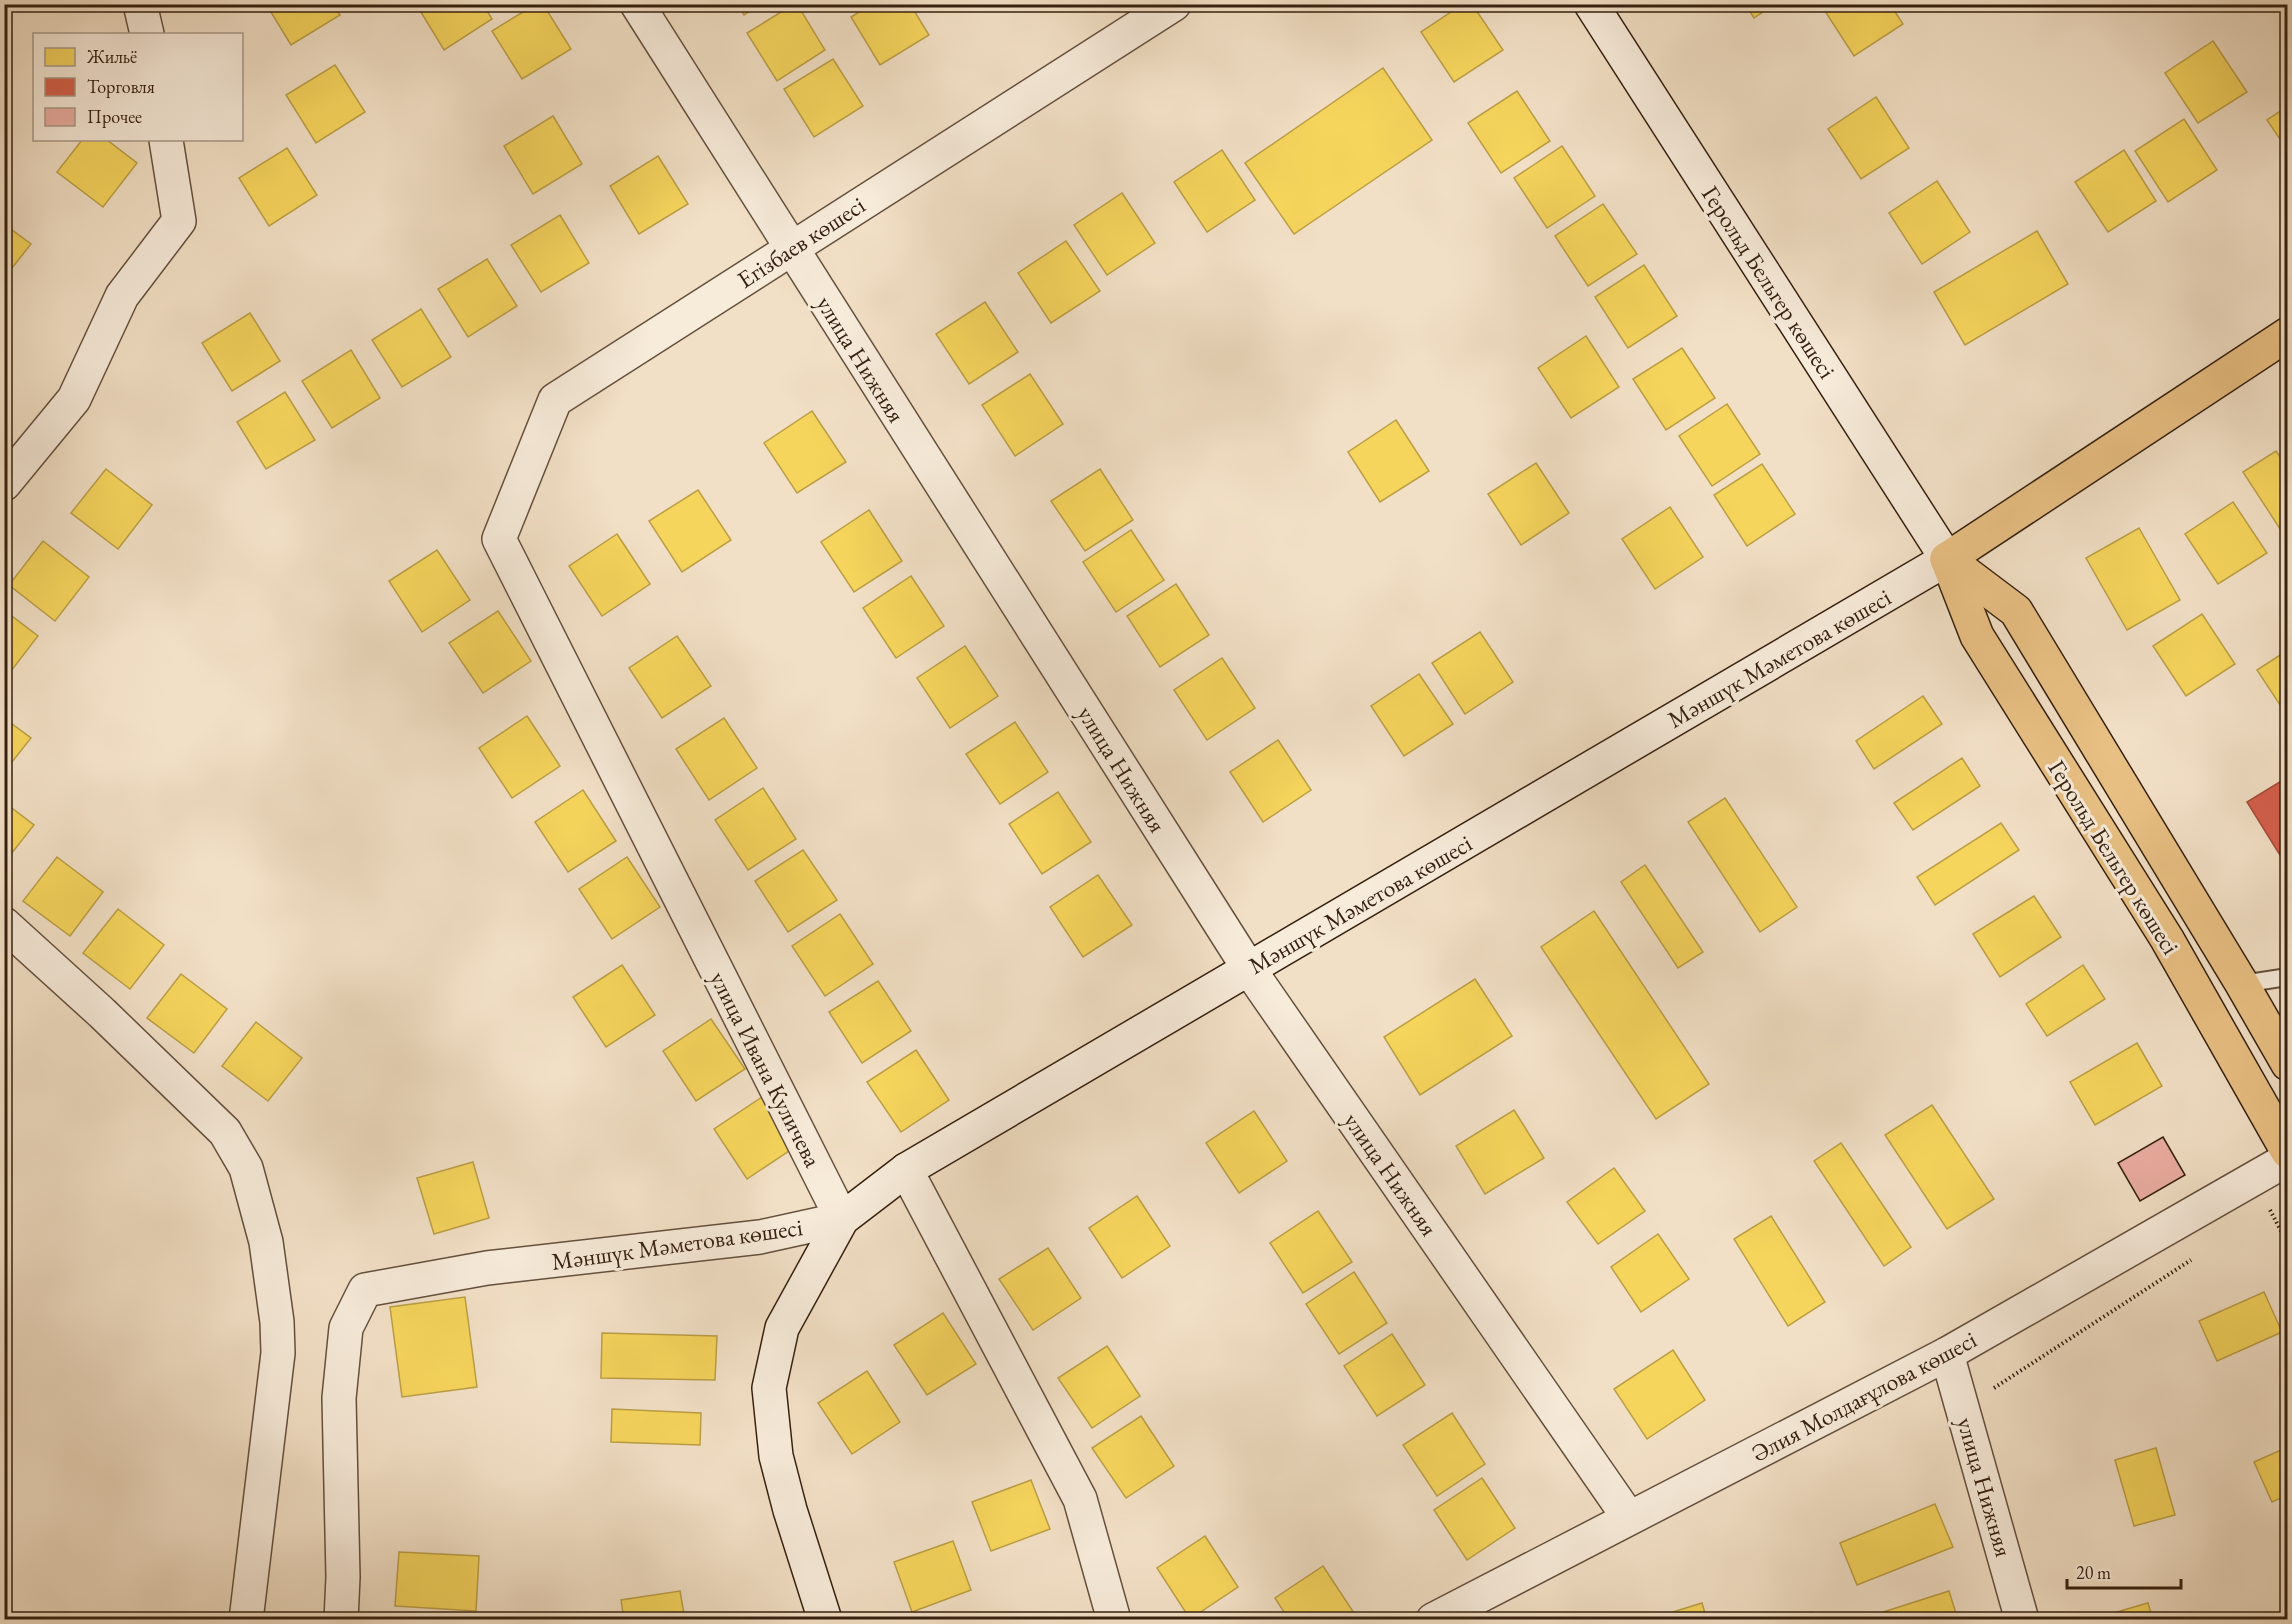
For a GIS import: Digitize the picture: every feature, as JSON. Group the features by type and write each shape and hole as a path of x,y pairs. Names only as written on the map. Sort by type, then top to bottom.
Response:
{"main road":[{"name":"Мәншүк Мәметова көшесі","path":"1947,559 2288,333"},
{"name":"Герольд Бельгер көшесі","path":"1947,559 2016,611 2288,1064"},
{"name":"Герольд Бельгер көшесі","path":"1947,559 1977,636 2166,939 2288,1152"}],"street":[{"path":"140,4 147,33"},
{"name":"улица Нижняя","path":"637,4 1249,969 1629,1518"},
{"name":"Егізбаев көшесі","path":"499,539 555,400 1174,4"},
{"name":"Герольд Бельгер көшесі","path":"1591,4 1947,559"},
{"path":"4,483 74,399 122,296 178,221 166,141"},
{"name":"улица Ивана Куличева","path":"499,539 842,1219"},
{"name":"Мәншүк Мәметова көшесі","path":"341,1620 343,1577 339,1398 346,1328 365,1290 487,1268 760,1237 842,1219 906,1170 1947,559"},
{"path":"4,924 102,1013 225,1132 246,1168 266,1242 277,1322 278,1353 246,1620"},
{"name":"Әлия Молдағұлова көшесі","path":"1433,1620 1947,1354 2288,1159"},
{"path":"906,1170 1080,1499 1114,1620"},
{"path":"825,1620 790,1510 776,1456 769,1388 782,1328 842,1219"},
{"name":"улица Нижняя","path":"1947,1354 2022,1620"}],"lane":[{"path":"2242,984 2288,977"}],"building: Жильё":[{"path":"266,4 333,4 340,15 291,45"},
{"path":"416,4 483,4 492,19 444,50"},
{"path":"536,4 543,4 571,49 522,79 492,31"},
{"path":"738,4 761,4 744,15"},
{"path":"797,4 825,50 777,81 747,33"},
{"path":"872,4 910,4 929,35 880,65 851,17"},
{"path":"1463,4 1472,4 1503,50 1454,82 1421,32"},
{"path":"1745,4 1775,4 1754,18"},
{"path":"1890,4 1903,24 1854,56 1821,5"},
{"path":"2213,41 2247,92 2198,123 2165,73"},
{"path":"833,59 863,106 814,137 784,89"},
{"path":"335,65 365,112 316,143 286,95"},
{"path":"1383,68 1432,140 1294,234 1245,163"},
{"path":"1517,91 1550,141 1501,173 1468,123"},
{"path":"1876,97 1909,148 1861,179 1828,129"},
{"path":"2288,106 2288,151 2267,120"},
{"path":"553,116 582,164 533,194 504,146"},
{"path":"2184,119 2217,170 2168,202 2135,151"},
{"path":"81,141 108,141 137,163 103,207 57,172"},
{"path":"1562,146 1595,196 1547,228 1514,178"},
{"path":"287,148 317,195 269,226 239,178"},
{"path":"1222,150 1255,200 1207,232 1174,182"},
{"path":"2124,150 2156,201 2108,232 2075,182"},
{"path":"658,156 688,204 639,234 610,186"},
{"path":"1937,181 1970,232 1922,264 1889,213"},
{"path":"1122,193 1155,243 1107,275 1074,225"},
{"path":"1603,204 1637,254 1588,286 1555,236"},
{"path":"560,215 589,263 541,292 511,245"},
{"path":"4,224 31,244 4,278"},
{"path":"2037,231 2068,284 1965,345 1934,292"},
{"path":"1066,241 1100,291 1051,323 1018,273"},
{"path":"487,259 517,306 468,337 438,289"},
{"path":"1644,265 1677,316 1628,348 1595,297"},
{"path":"985,302 1018,352 969,384 936,334"},
{"path":"421,309 451,357 402,387 372,340"},
{"path":"250,313 280,361 232,391 202,343"},
{"path":"1586,336 1619,387 1571,418 1538,368"},
{"path":"1682,348 1715,398 1666,430 1633,379"},
{"path":"351,350 380,398 332,428 302,381"},
{"path":"1030,374 1063,424 1015,456 982,405"},
{"path":"285,392 315,440 266,469 237,422"},
{"path":"1727,404 1760,454 1712,486 1679,436"},
{"path":"812,411 846,462 797,493 764,443"},
{"path":"1396,420 1429,471 1380,502 1348,452"},
{"path":"2276,451 2288,468 2286,538 2243,472"},
{"path":"1536,463 1569,513 1521,545 1488,494"},
{"path":"1762,464 1795,514 1747,546 1714,495"},
{"path":"106,469 152,505 118,549 71,513"},
{"path":"1100,469 1133,520 1085,551 1051,501"},
{"path":"698,490 731,540 682,572 649,521"},
{"path":"2233,502 2267,553 2218,584 2185,534"},
{"path":"1670,507 1703,557 1655,589 1622,539"},
{"path":"869,510 902,561 854,592 821,542"},
{"path":"2139,528 2180,600 2127,630 2086,558"},
{"path":"1131,530 1164,580 1116,612 1083,562"},
{"path":"617,534 650,584 602,616 569,566"},
{"path":"43,541 89,577 55,621 9,585"},
{"path":"437,550 470,600 422,632 389,581"},
{"path":"911,576 944,626 896,658 863,608"},
{"path":"1176,584 1209,635 1160,667 1127,616"},
{"path":"4,610 38,636 4,680"},
{"path":"498,611 531,661 483,693 449,643"},
{"path":"2202,614 2235,664 2186,696 2153,646"},
{"path":"1480,632 1513,682 1465,714 1432,663"},
{"path":"677,636 711,686 662,718 629,668"},
{"path":"965,646 998,696 950,728 917,678"},
{"path":"2288,650 2288,717 2257,670"},
{"path":"1222,658 1255,708 1207,740 1174,690"},
{"path":"1419,674 1453,724 1404,756 1371,706"},
{"path":"1923,696 1942,724 1874,769 1856,741"},
{"path":"527,716 560,766 512,798 479,748"},
{"path":"4,718 31,738 4,772"},
{"path":"724,718 757,768 709,800 676,749"},
{"path":"1015,722 1048,772 1000,804 966,754"},
{"path":"1278,740 1311,790 1263,822 1230,772"},
{"path":"1962,758 1980,786 1913,830 1894,803"},
{"path":"763,788 796,839 748,870 715,820"},
{"path":"583,790 616,841 568,872 535,822"},
{"path":"1058,792 1091,842 1042,874 1009,824"},
{"path":"1725,798 1797,907 1760,932 1688,822"},
{"path":"4,802 34,825 4,863"},
{"path":"2001,823 2019,850 1935,905 1917,877"},
{"path":"803,850 837,900 788,932 755,881"},
{"path":"57,857 103,892 70,936 23,901"},
{"path":"627,857 660,907 612,939 579,889"},
{"path":"1645,865 1703,952 1678,968 1621,882"},
{"path":"1098,875 1132,925 1083,957 1050,907"},
{"path":"2034,896 2061,937 2000,977 1973,934"},
{"path":"118,909 164,945 130,989 83,953"},
{"path":"1594,911 1709,1084 1656,1119 1541,947"},
{"path":"840,914 873,964 825,996 792,946"},
{"path":"622,965 655,1015 606,1047 573,997"},
{"path":"2083,965 2105,999 2047,1036 2026,1004"},
{"path":"181,974 227,1009 194,1053 147,1018"},
{"path":"1475,979 1512,1036 1420,1095 1384,1037"},
{"path":"878,981 911,1031 862,1063 829,1012"},
{"path":"711,1019 745,1069 696,1101 663,1051"},
{"path":"256,1022 302,1058 268,1101 222,1066"},
{"path":"2137,1043 2162,1086 2095,1125 2070,1082"},
{"path":"916,1050 949,1100 901,1132 867,1082"},
{"path":"762,1097 795,1147 747,1179 714,1129"},
{"path":"1932,1105 1994,1199 1947,1229 1885,1135"},
{"path":"1514,1110 1544,1158 1485,1194 1456,1146"},
{"path":"1254,1111 1287,1161 1239,1193 1206,1143"},
{"path":"1841,1143 1911,1247 1884,1266 1814,1161"},
{"path":"473,1162 489,1218 434,1234 417,1178"},
{"path":"1614,1168 1645,1211 1598,1244 1567,1202"},
{"path":"1137,1196 1170,1246 1122,1278 1089,1228"},
{"path":"1318,1211 1352,1262 1303,1293 1270,1243"},
{"path":"1771,1216 1825,1302 1788,1326 1734,1239"},
{"path":"1658,1234 1689,1279 1641,1312 1611,1267"},
{"path":"1048,1248 1081,1298 1033,1330 999,1279"},
{"path":"1354,1272 1387,1323 1339,1354 1306,1304"},
{"path":"2264,1292 2282,1332 2217,1361 2199,1321"},
{"path":"465,1297 477,1387 402,1397 390,1307"},
{"path":"943,1313 976,1364 927,1395 894,1345"},
{"path":"602,1333 717,1336 715,1380 601,1378"},
{"path":"1392,1334 1425,1385 1377,1416 1344,1366"},
{"path":"1107,1346 1140,1396 1092,1428 1058,1378"},
{"path":"1673,1350 1705,1400 1647,1439 1614,1389"},
{"path":"867,1371 900,1422 852,1454 818,1403"},
{"path":"612,1409 701,1413 700,1445 611,1442"},
{"path":"1452,1413 1485,1464 1437,1496 1403,1445"},
{"path":"1141,1416 1174,1466 1126,1498 1092,1448"},
{"path":"2288,1447 2288,1495 2272,1502 2254,1462"},
{"path":"2156,1448 2175,1515 2134,1526 2115,1460"},
{"path":"1482,1478 1515,1528 1467,1560 1434,1510"},
{"path":"1031,1480 1050,1529 991,1551 972,1502"},
{"path":"1935,1504 1953,1547 1857,1585 1840,1543"},
{"path":"1205,1536 1238,1587 1190,1619 1157,1568"},
{"path":"953,1541 971,1590 912,1612 894,1562"},
{"path":"399,1552 479,1556 476,1611 395,1606"},
{"path":"1323,1566 1356,1616 1351,1620 1289,1620 1275,1598"},
{"path":"680,1591 685,1620 624,1620 621,1600"},
{"path":"1949,1591 1958,1620 1879,1620 1877,1614"},
{"path":"1702,1603 1707,1620 1647,1620"},
{"path":"2148,1603 2153,1620 2096,1620 2096,1618"},
{"path":"1811,1612 1813,1620 1788,1620"}],"building: Торговля":[{"path":"2288,777 2288,868 2247,802"}],"building: Прочее":[{"path":"2163,1137 2185,1175 2140,1201 2118,1163"}]}
